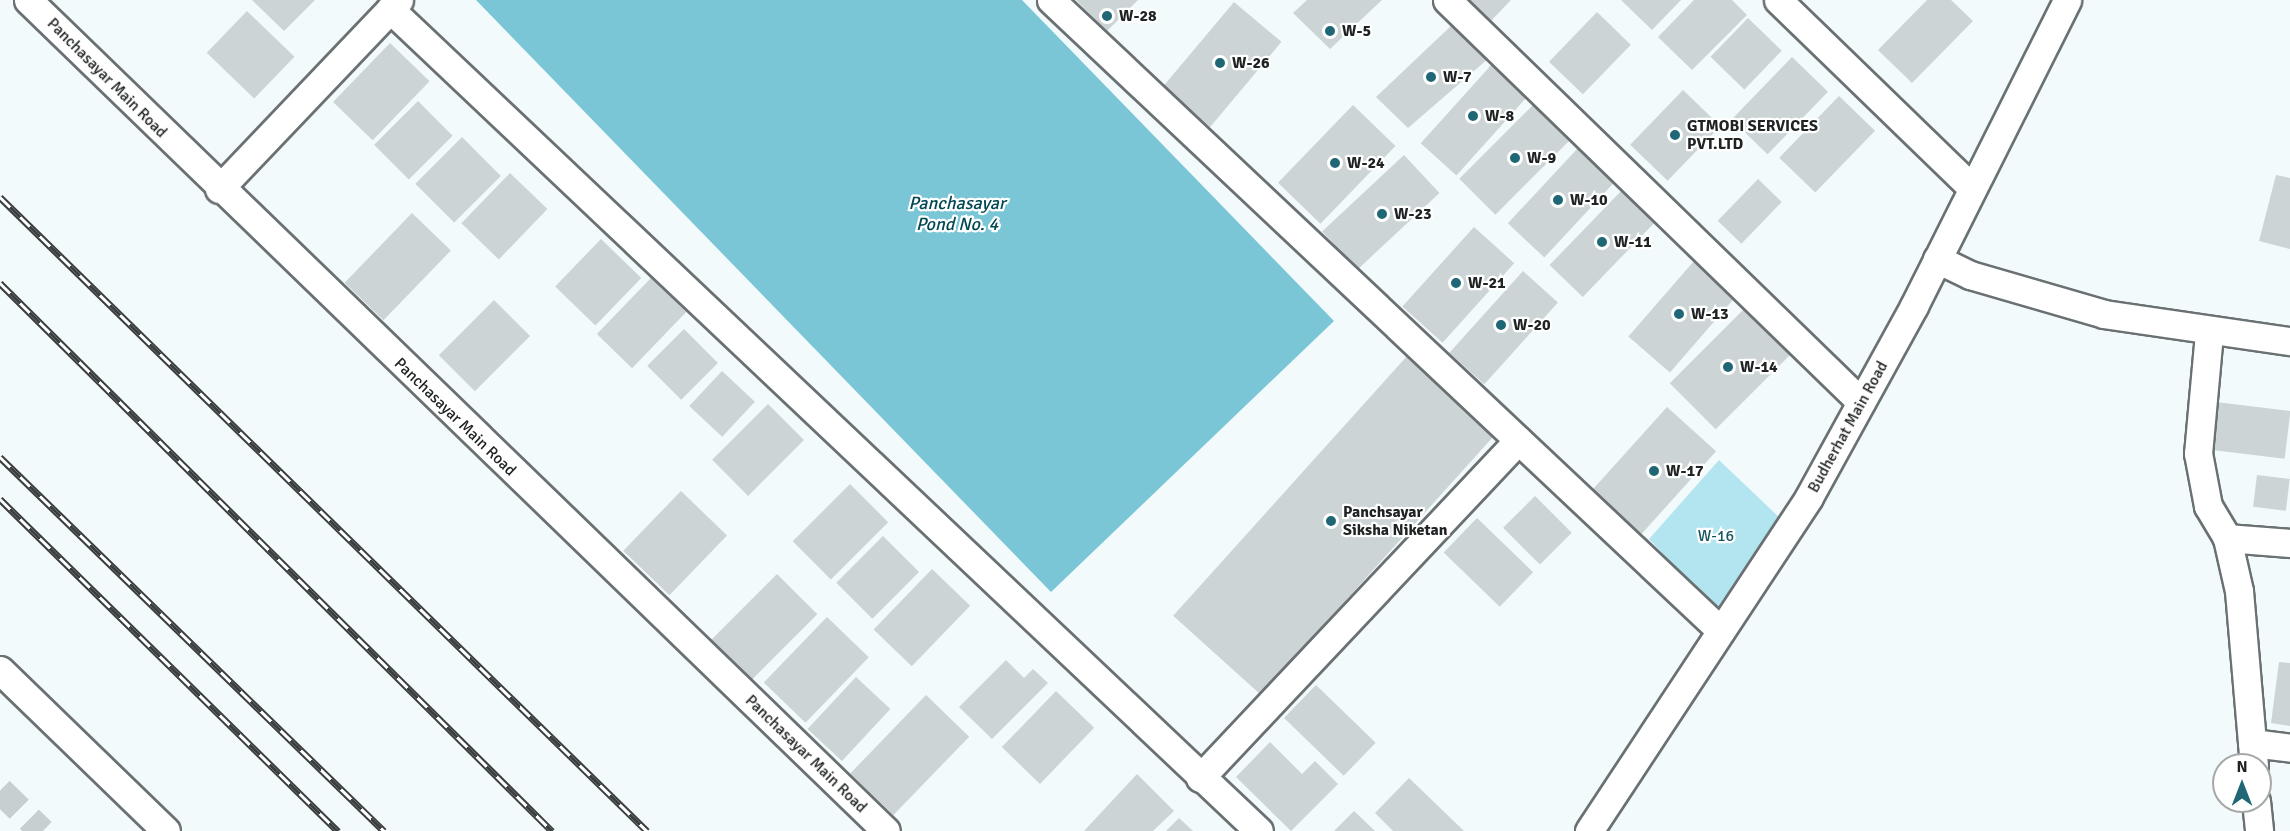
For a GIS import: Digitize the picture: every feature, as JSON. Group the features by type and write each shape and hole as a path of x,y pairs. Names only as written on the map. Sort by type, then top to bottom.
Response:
{"street":[{"path":"1051,0 1721,631"},
{"path":"1447,0 1861,402"},
{"path":"1778,0 1972,188"},
{"name":"Budherhat Main Road","path":"1589,831 1809,497 1937,259 2067,0"},
{"name":"Panchasayar Main Road","path":"35,3 219,189 886,831"},
{"path":"219,189 395,5 1200,778 1259,831"},
{"path":"1937,259 2035,295 2142,321 2209,333 2290,341"},
{"path":"2209,333 2198,453 2208,506 2227,538 2239,591 2253,753"},
{"path":"1200,778 1518,440"},
{"path":"2227,538 2290,543"},
{"path":"0,670 166,831"},
{"path":"2259,753 2290,748"},
{"path":"2257,813 2259,831"}],"green space":[{"name":"W-16","path":"1719,460 1783,521 1721,616 1649,539"}],"water":[{"name":"Panchasayar Pond No. 4","path":"476,0 1022,0 1334,321 1051,592"}],"building":[{"path":"252,0 315,0 284,31"},
{"name":"W-28","path":"1076,0 1138,0 1107,31"},
{"name":"W-5","path":"1307,0 1382,0 1330,49 1293,13"},
{"path":"1463,0 1511,0 1488,24"},
{"path":"1621,0 1681,0 1652,30"},
{"path":"1694,0 1732,0 1747,15 1692,70 1658,37"},
{"path":"1927,0 1951,0 1973,21 1912,83 1878,50"},
{"name":"W-26","path":"1234,2 1281,42 1210,127 1163,87"},
{"path":"247,11 294,57 254,99 207,53"},
{"path":"1597,12 1631,45 1583,94 1549,62"},
{"path":"1748,18 1782,51 1744,89 1710,57"},
{"name":"W-7","path":"1453,24 1489,58 1408,128 1376,97"},
{"path":"390,43 430,81 373,140 333,102"},
{"path":"1792,57 1828,92 1768,154 1732,120"},
{"name":"W-8","path":"1493,63 1529,95 1456,175 1421,143"},
{"name":"GTMOBI SERVICES PVT.LTD","path":"1683,90 1720,126 1668,181 1630,145"},
{"path":"1839,96 1875,131 1815,193 1779,158"},
{"path":"418,101 453,136 409,179 374,145"},
{"name":"W-9","path":"1535,103 1571,139 1495,215 1459,179"},
{"name":"W-24","path":"1353,105 1395,146 1320,224 1278,183"},
{"path":"462,137 501,176 454,223 415,184"},
{"name":"W-10","path":"1578,148 1615,182 1544,257 1508,223"},
{"name":"W-23","path":"1404,155 1439,193 1358,269 1322,231"},
{"path":"510,173 547,209 499,259 461,223"},
{"path":"2276,175 2290,178 2290,249 2259,241"},
{"path":"1758,179 1782,202 1741,244 1718,221"},
{"name":"W-11","path":"1624,188 1657,220 1583,297 1550,265"},
{"path":"412,213 451,251 383,320 345,283"},
{"name":"W-21","path":"1474,227 1514,263 1443,343 1402,307"},
{"path":"601,239 641,278 595,325 555,286"},
{"name":"W-13","path":"1694,261 1736,297 1670,373 1628,336"},
{"name":"W-20","path":"1523,271 1558,302 1484,384 1449,353"},
{"path":"651,278 686,312 632,368 597,334"},
{"path":"494,300 530,336 475,391 439,355"},
{"name":"W-14","path":"1744,309 1790,355 1716,429 1670,383"},
{"path":"684,329 718,363 681,400 647,366"},
{"name":"Panchsayar Siksha Niketan","path":"1408,355 1496,434 1261,695 1173,616"},
{"path":"722,371 755,402 722,437 689,406"},
{"path":"2216,402 2290,411 2285,459 2210,450"},
{"path":"768,404 804,440 748,496 712,460"},
{"name":"W-17","path":"1667,407 1716,451 1641,534 1592,490"},
{"path":"2257,475 2290,479 2286,511 2253,507"},
{"path":"850,484 888,522 831,579 793,541"},
{"path":"681,491 727,535 669,595 623,551"},
{"path":"1535,496 1572,533 1540,565 1503,528"},
{"path":"1477,518 1533,572 1500,607 1444,553"},
{"path":"883,536 919,572 872,619 836,583"},
{"path":"932,569 970,606 912,666 874,629"},
{"path":"777,574 817,614 750,681 710,641"},
{"path":"827,617 869,657 806,723 764,682"},
{"path":"1006,660 1024,678 1033,669 1048,683 992,739 959,707"},
{"path":"2279,662 2290,663 2290,726 2271,723"},
{"path":"856,677 890,709 842,761 808,729"},
{"path":"1316,685 1376,743 1344,776 1284,718"},
{"path":"1056,691 1094,728 1040,784 1002,747"},
{"path":"926,695 969,737 893,815 850,773"},
{"path":"1270,742 1302,774 1315,761 1338,784 1291,831 1236,777"},
{"path":"1137,774 1174,811 1153,831 1084,831"},
{"path":"1409,778 1464,831 1393,831 1375,813"},
{"path":"1354,811 1375,831 1334,831"},
{"path":"1179,818 1193,831 1166,831"}],"tunnel":[{"path":"0,790 42,831"}],"railway":[{"path":"0,197 647,831"},
{"path":"0,283 552,831"},
{"path":"0,457 384,831"},
{"path":"0,499 338,831"}],"place":[{"name":"W-28","path":"1107,16"},
{"name":"W-5","path":"1330,31"},
{"name":"W-26","path":"1220,63"},
{"name":"W-7","path":"1431,77"},
{"name":"W-8","path":"1473,116"},
{"name":"GTMOBI SERVICES PVT.LTD","path":"1675,135"},
{"name":"W-9","path":"1515,158"},
{"name":"W-24","path":"1335,163"},
{"name":"W-10","path":"1558,200"},
{"name":"W-23","path":"1382,214"},
{"name":"W-11","path":"1602,242"},
{"name":"W-21","path":"1456,283"},
{"name":"W-13","path":"1679,314"},
{"name":"W-20","path":"1501,325"},
{"name":"W-14","path":"1728,367"},
{"name":"W-17","path":"1654,471"},
{"name":"Panchsayar Siksha Niketan","path":"1331,521"}]}
